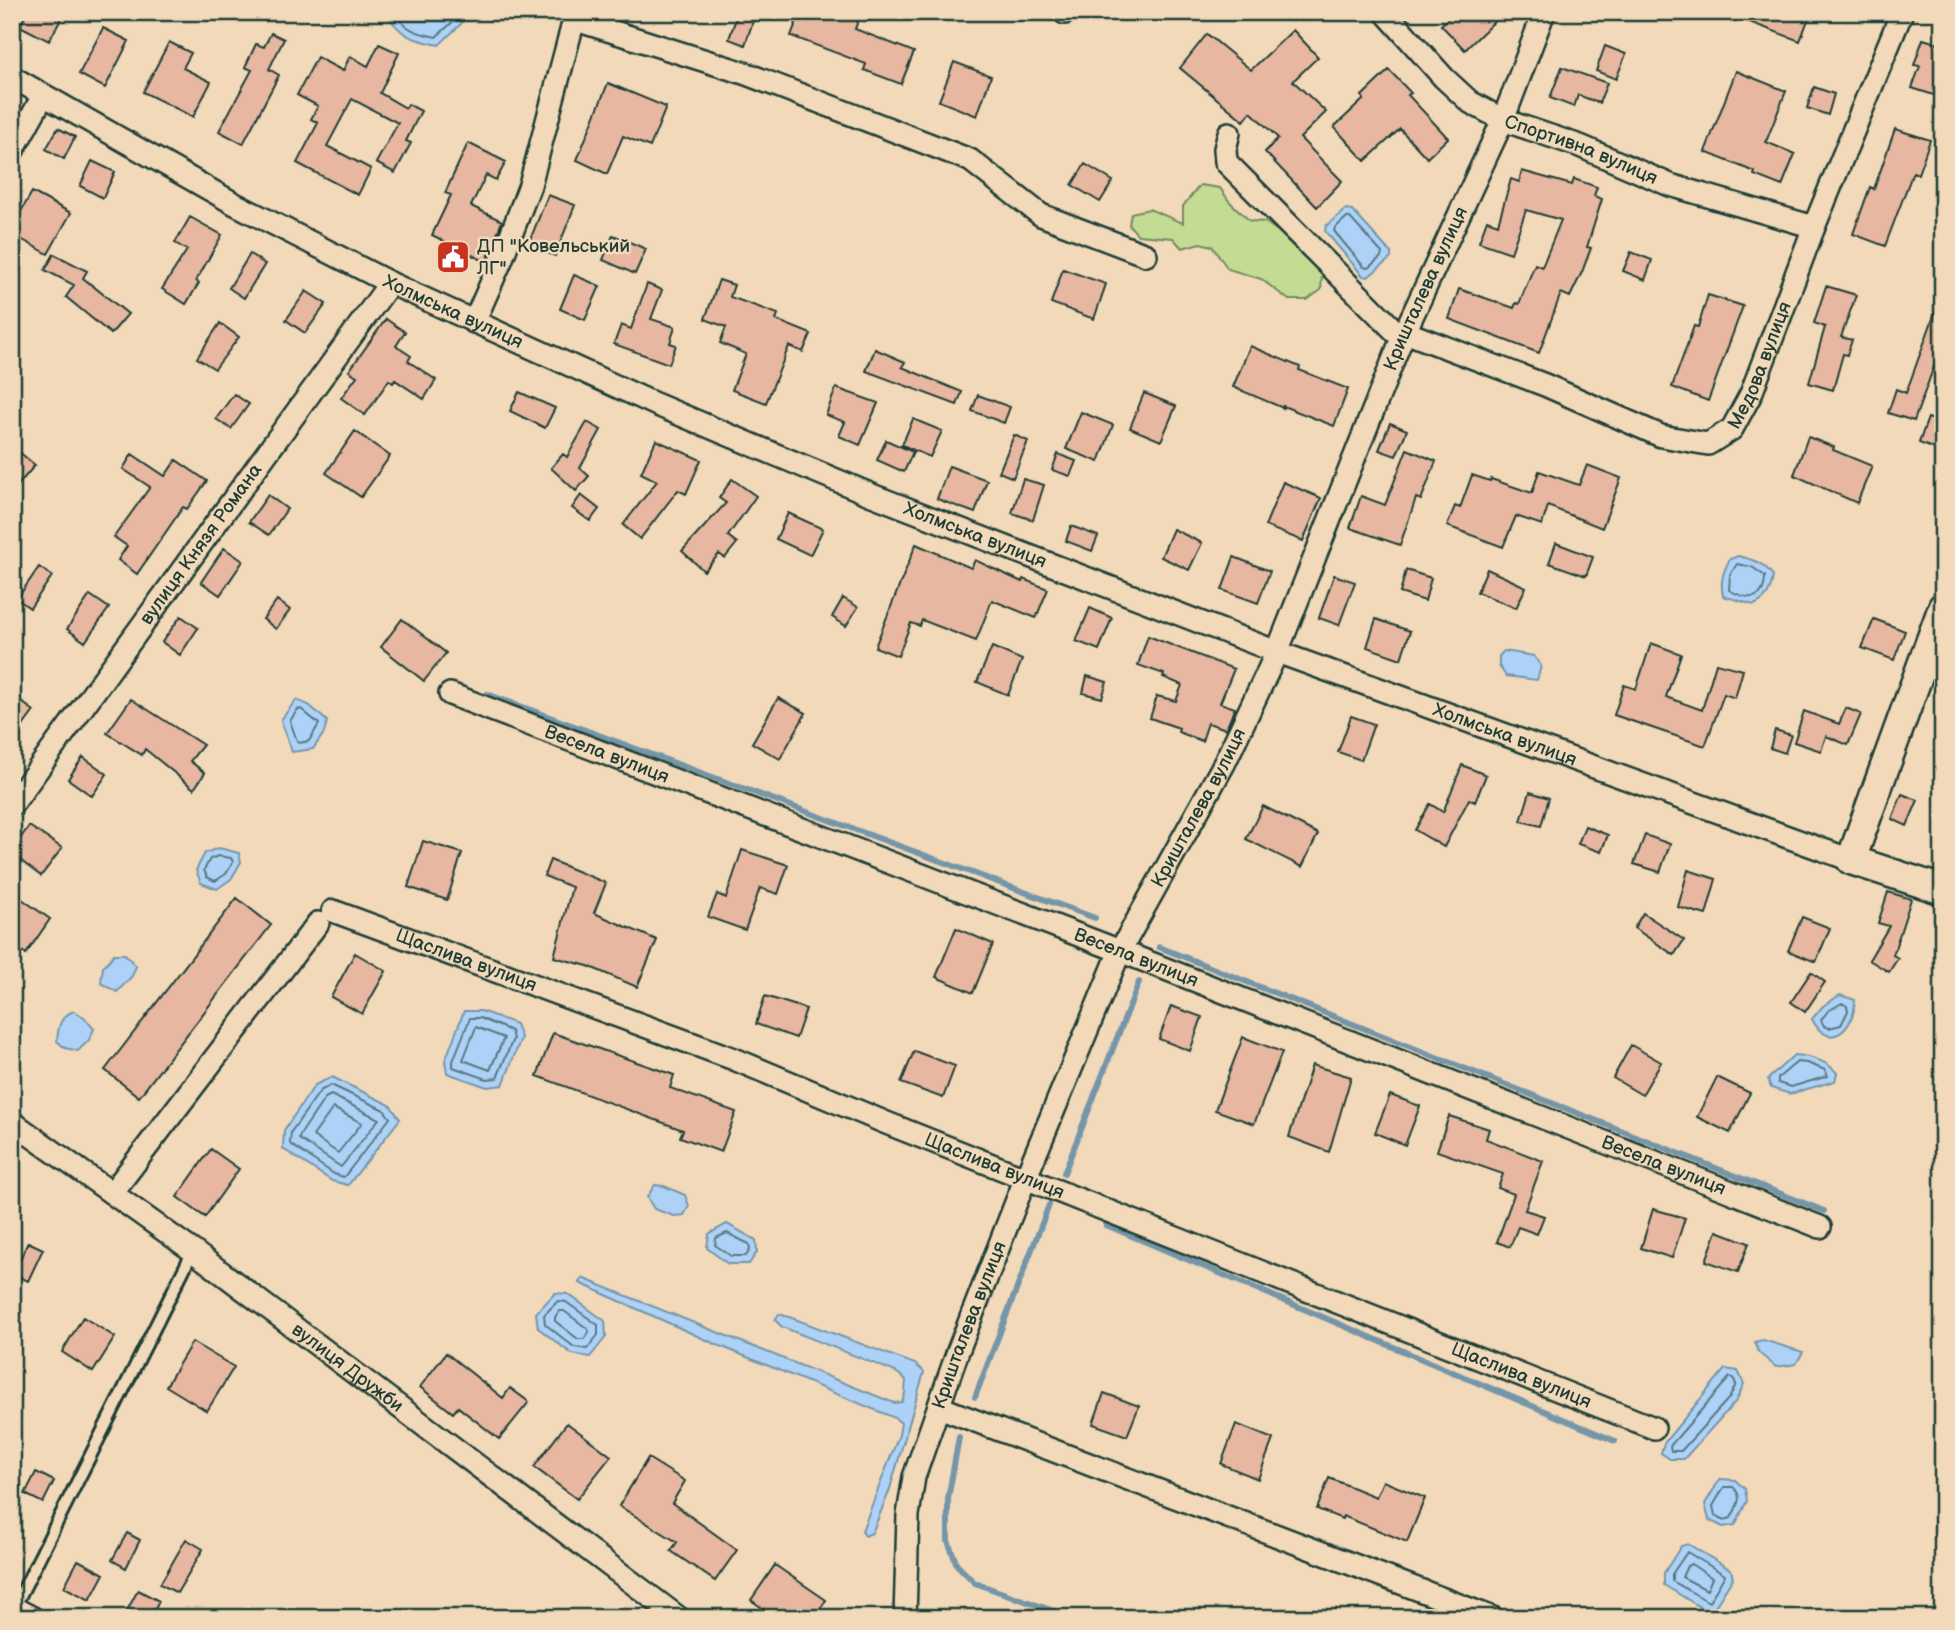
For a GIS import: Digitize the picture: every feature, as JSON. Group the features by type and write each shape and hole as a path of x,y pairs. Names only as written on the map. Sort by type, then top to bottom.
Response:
{"street":[{"name":"Спортивна вулиця","path":"1385,12 1444,78 1470,102 1503,120 1580,146 1670,185 1814,227"},
{"name":"Кришталева вулиця","path":"905,1618 908,1515 914,1476 1026,1177 1120,951 1224,764 1277,652 1404,335 1503,120 1544,12"},
{"name":"Медова вулиця","path":"1404,335 1545,384 1661,436 1709,444 1732,429 1751,394 1814,227 1902,12"},
{"path":"474,322 502,261 530,185 575,16 744,73 893,128 970,160 1041,215 1146,255"},
{"name":"Холмська вулиця","path":"12,77 235,204 390,283 655,404 872,495 1277,652 1851,860 1943,890"},
{"path":"12,152 43,96"},
{"path":"1229,133 1225,149 1226,162 1404,335"},
{"name":"вулиця Князя Романа","path":"12,805 390,283"},
{"path":"1851,860 1943,607"},
{"name":"Весела вулиця","path":"450,694 1120,951 1821,1227"},
{"name":"Щаслива вулиця","path":"112,1193 326,917 734,1059 884,1122 1654,1428"},
{"name":"вулиця Дружби","path":"12,1122 193,1251 680,1618"},
{"path":"939,1407 1493,1618"}],"lane":[{"path":"20,1611 193,1251"}],"green space":[{"path":"1200,185 1220,188 1250,221 1265,222 1279,232 1322,275 1321,290 1307,300 1289,300 1261,279 1228,269 1212,246 1200,243 1182,248 1173,238 1138,235 1129,225 1131,213 1149,209 1183,223 1183,206"}],"water":[{"path":"385,12 466,12 461,24 439,45 408,36"},
{"path":"1346,209 1352,210 1391,253 1391,258 1368,277 1363,276 1325,231 1326,226"},
{"path":"1738,556 1762,565 1773,576 1768,594 1754,605 1723,596 1722,581 1726,568 1730,559"},
{"path":"1504,651 1534,656 1541,666 1537,680 1506,676 1499,666 1499,656"},
{"path":"296,700 309,705 327,721 324,733 313,749 292,752 281,720"},
{"path":"219,848 239,853 241,862 231,879 217,889 201,883 196,870 205,853"},
{"path":"114,954 125,954 136,966 132,976 117,992 101,983 103,967"},
{"path":"1840,995 1855,1000 1854,1011 1846,1028 1833,1036 1819,1029 1812,1019 1823,1006"},
{"path":"74,1011 84,1017 94,1029 89,1040 78,1051 65,1048 57,1041 61,1023"},
{"path":"464,1011 481,1011 516,1024 521,1038 503,1085 487,1087 447,1073 445,1061"},
{"path":"1794,1055 1812,1058 1828,1065 1837,1073 1835,1081 1790,1094 1771,1088 1768,1079"},
{"path":"332,1077 390,1105 400,1119 348,1185 332,1181 283,1149 284,1130 315,1085"},
{"path":"655,1185 685,1195 689,1206 684,1215 674,1216 654,1209 647,1197"},
{"path":"727,1224 756,1240 757,1252 749,1264 728,1264 707,1248 709,1234"},
{"path":"582,1278 894,1403 902,1402 906,1380 896,1372 782,1327 775,1320 779,1314 792,1318 915,1364 924,1372 889,1492 872,1533 865,1536 862,1531 899,1435 901,1423 895,1418 713,1343 584,1285 580,1283"},
{"path":"555,1293 568,1294 605,1321 606,1337 590,1357 572,1354 538,1328 536,1313"},
{"path":"1763,1340 1803,1352 1796,1364 1776,1367 1759,1353 1755,1342"},
{"path":"1725,1369 1738,1371 1744,1384 1736,1401 1684,1459 1670,1459 1661,1453 1664,1443"},
{"path":"1720,1479 1735,1480 1745,1489 1747,1501 1735,1525 1723,1527 1709,1520 1705,1504"},
{"path":"1688,1544 1731,1570 1733,1578 1713,1610 1705,1610 1664,1585 1664,1573 1681,1546"}],"building":[{"path":"27,12 65,12 49,41 20,26"},
{"path":"738,12 756,12 745,45 729,39"},
{"path":"800,12 844,12 859,18 855,29 914,52 901,84 864,70 866,64 791,36"},
{"path":"1455,12 1504,12 1465,50 1441,25"},
{"path":"1728,12 1811,12 1800,41"},
{"path":"103,28 129,41 105,88 79,74"},
{"path":"1293,30 1318,57 1293,81 1326,112 1300,138 1342,181 1317,207 1265,152 1278,138 1251,112 1244,121 1180,68 1207,34 1251,70"},
{"path":"271,33 284,39 269,69 279,75 243,144 219,131 252,70 245,67 256,44 264,47"},
{"path":"1923,39 1943,45 1943,98 1912,88 1920,66 1914,65"},
{"path":"169,42 191,53 183,68 211,82 193,117 143,92"},
{"path":"379,44 399,53 380,93 406,108 408,104 421,111 406,141 411,143 395,173 376,163 398,123 352,99 327,146 371,169 358,195 297,163 318,123 311,119 318,106 297,95 317,57 343,71 350,56 368,66"},
{"path":"1605,46 1626,54 1616,79 1596,71"},
{"path":"954,62 991,76 977,116 939,101"},
{"path":"1562,67 1607,83 1599,103 1578,95 1574,107 1550,98"},
{"path":"1389,70 1448,138 1427,158 1400,129 1365,161 1334,127 1364,99 1362,96"},
{"path":"1736,71 1786,91 1766,142 1795,154 1782,186 1705,152"},
{"path":"608,83 666,107 650,147 623,136 607,174 577,160"},
{"path":"1814,87 1834,94 1828,115 1807,108"},
{"path":"58,128 75,137 64,159 46,149"},
{"path":"1895,129 1930,140 1918,174 1913,172 1885,246 1853,234 1870,187 1874,189"},
{"path":"468,143 506,162 496,180 486,175 471,206 502,221 486,262 432,235 451,195 445,193"},
{"path":"92,161 115,172 103,198 80,186"},
{"path":"1085,164 1113,181 1100,202 1072,185"},
{"path":"1522,171 1572,185 1574,179 1597,187 1594,196 1602,199 1587,247 1591,248 1582,272 1570,297 1561,293 1539,353 1449,319 1459,289 1514,308 1516,303 1519,304 1535,264 1542,267 1561,220 1526,210 1511,253 1479,242 1487,220 1498,224 1511,179 1519,182"},
{"path":"32,192 71,213 48,254 12,234 12,227"},
{"path":"548,195 575,205 555,256 528,245"},
{"path":"190,217 222,235 186,304 162,289 187,250 175,243"},
{"path":"613,235 646,249 635,274 603,260"},
{"path":"1631,252 1652,260 1645,280 1623,271"},
{"path":"54,254 87,271 83,278 128,314 111,334 66,297 74,285 45,270"},
{"path":"250,254 265,264 244,298 229,288"},
{"path":"1063,269 1106,284 1094,319 1051,303"},
{"path":"574,275 600,286 585,320 560,309"},
{"path":"719,280 734,285 730,297 778,314 776,320 811,334 803,352 789,346 766,403 732,390 746,354 720,343 726,327 705,319"},
{"path":"647,284 662,290 651,319 675,327 670,343 676,345 669,364 614,344 621,325 631,329"},
{"path":"1826,286 1856,295 1841,337 1852,340 1847,355 1843,354 1833,390 1809,383 1825,327 1814,323"},
{"path":"306,291 326,304 305,333 286,320"},
{"path":"1708,295 1743,306 1708,401 1672,387 1694,326 1698,327"},
{"path":"1940,299 1943,299 1943,342 1914,421 1888,413 1896,389 1906,393"},
{"path":"386,319 405,332 396,346 411,356 408,361 436,380 424,399 395,380 393,383 389,380 365,415 341,398 357,376 349,371"},
{"path":"220,323 239,337 215,369 197,358"},
{"path":"1250,346 1300,367 1299,370 1348,389 1334,426 1233,387"},
{"path":"875,349 905,362 902,367 962,392 957,405 866,371"},
{"path":"836,388 878,403 860,445 839,436 845,422 826,415"},
{"path":"519,392 555,408 545,428 510,411"},
{"path":"1144,393 1176,406 1161,441 1130,428"},
{"path":"234,394 249,404 231,429 216,419"},
{"path":"978,395 1010,407 1004,423 972,411"},
{"path":"1081,412 1113,425 1099,462 1066,449"},
{"path":"1928,418 1943,423 1943,452 1919,443"},
{"path":"913,419 942,431 930,457 902,445"},
{"path":"587,422 601,430 580,468 589,476 576,491 551,468 563,454 567,457"},
{"path":"1390,423 1407,430 1396,456 1379,450"},
{"path":"355,431 390,456 361,497 326,473"},
{"path":"1014,435 1028,441 1013,478 999,472"},
{"path":"1808,437 1872,466 1857,503 1794,475"},
{"path":"656,440 701,460 686,494 678,490 640,539 623,525 657,481 641,473"},
{"path":"886,440 913,452 904,472 877,460"},
{"path":"12,446 35,465 12,492"},
{"path":"1407,449 1436,461 1421,500 1416,498 1400,545 1350,528 1361,496 1385,505"},
{"path":"132,454 165,476 176,460 207,481 187,509 183,507 137,574 118,560 127,546 114,537 150,487 123,469"},
{"path":"1058,454 1076,461 1070,476 1052,470"},
{"path":"1587,465 1621,478 1602,528 1548,506 1542,525 1516,516 1503,547 1447,526 1455,506 1460,508 1472,475 1532,493 1539,471 1579,485"},
{"path":"949,466 987,480 975,513 937,499"},
{"path":"732,479 756,496 728,536 737,543 725,558 719,554 704,571 682,551 726,503 719,498"},
{"path":"1023,479 1044,485 1033,520 1012,513"},
{"path":"1283,482 1321,498 1303,541 1265,526"},
{"path":"268,495 287,509 269,535 249,522"},
{"path":"581,495 599,509 590,521 572,508"},
{"path":"788,513 823,529 810,555 776,539"},
{"path":"1071,526 1098,536 1092,551 1066,541"},
{"path":"1173,529 1202,543 1189,570 1161,557"},
{"path":"1556,543 1593,557 1586,576 1549,563"},
{"path":"916,544 971,568 975,560 1022,582 1023,579 1048,589 1036,618 992,600 976,641 922,620 920,626 911,623 898,656 875,647"},
{"path":"224,548 243,561 220,595 201,582"},
{"path":"1234,557 1270,571 1258,603 1222,590"},
{"path":"39,567 52,576 30,608 17,599"},
{"path":"1487,569 1526,587 1516,608 1477,592"},
{"path":"1406,570 1431,578 1425,601 1400,593"},
{"path":"1334,575 1355,582 1339,625 1319,618"},
{"path":"90,595 109,608 85,642 67,629"},
{"path":"843,598 858,607 846,626 832,617"},
{"path":"277,600 290,610 276,629 263,619"},
{"path":"1090,608 1112,618 1099,650 1076,641"},
{"path":"181,616 198,628 180,655 162,642"},
{"path":"402,619 446,653 424,681 381,647"},
{"path":"1376,619 1410,631 1401,659 1367,647"},
{"path":"1874,619 1905,631 1894,660 1862,648"},
{"path":"1148,636 1234,669 1220,703 1235,708 1226,729 1208,723 1202,741 1178,732 1179,728 1150,718 1157,696 1176,701 1182,685 1163,677 1164,674 1138,665"},
{"path":"1651,643 1681,654 1666,697 1702,710 1716,663 1743,670 1735,698 1724,694 1705,746 1614,715 1624,685 1636,689"},
{"path":"992,647 1022,660 1008,695 977,682"},
{"path":"1087,676 1107,682 1102,698 1083,693"},
{"path":"12,695 34,711 12,741"},
{"path":"778,698 806,713 780,759 752,743"},
{"path":"131,699 203,745 190,761 205,773 194,789 145,749 142,755 107,733"},
{"path":"1846,708 1861,714 1848,745 1826,736 1821,751 1794,742 1804,711 1839,724"},
{"path":"1351,716 1374,724 1361,760 1338,752"},
{"path":"1775,730 1791,735 1785,753 1770,748"},
{"path":"83,757 107,774 92,796 68,779"},
{"path":"1462,765 1486,775 1475,802 1469,799 1444,847 1415,830 1430,804 1443,812"},
{"path":"1530,792 1549,798 1541,826 1521,821"},
{"path":"1902,794 1918,800 1907,826 1892,819"},
{"path":"1263,806 1318,834 1302,867 1246,839"},
{"path":"29,826 62,848 41,876 12,854"},
{"path":"1585,826 1608,835 1601,852 1578,844"},
{"path":"1645,835 1670,844 1660,872 1634,864"},
{"path":"423,841 462,853 447,900 408,887"},
{"path":"742,850 788,865 778,894 760,888 745,930 708,917 717,894 726,898"},
{"path":"550,860 606,883 594,913 657,940 637,987 588,966 554,957 572,887 544,876"},
{"path":"1688,870 1716,879 1706,915 1678,907"},
{"path":"12,892 50,919 26,954 12,944"},
{"path":"1888,892 1911,899 1893,955 1898,958 1889,972 1869,960 1889,926 1878,923"},
{"path":"237,898 271,925 139,1097 105,1070"},
{"path":"1643,913 1684,940 1674,955 1634,928"},
{"path":"1802,917 1830,928 1816,962 1788,951"},
{"path":"956,928 993,944 973,993 936,977"},
{"path":"355,953 386,971 362,1014 331,997"},
{"path":"1811,972 1825,982 1805,1012 1791,1002"},
{"path":"765,996 806,1009 796,1038 756,1024"},
{"path":"1171,1006 1202,1017 1190,1051 1159,1039"},
{"path":"553,1033 674,1075 670,1088 736,1112 721,1152 680,1137 683,1130 537,1076"},
{"path":"1243,1037 1282,1052 1254,1124 1215,1110"},
{"path":"1631,1045 1661,1062 1642,1095 1613,1078"},
{"path":"914,1051 955,1066 943,1098 901,1083"},
{"path":"1312,1065 1351,1077 1329,1152 1289,1137"},
{"path":"1717,1077 1750,1093 1730,1133 1697,1117"},
{"path":"1390,1095 1420,1106 1405,1145 1375,1133"},
{"path":"1449,1116 1489,1129 1486,1139 1543,1161 1525,1210 1544,1216 1537,1234 1518,1227 1510,1247 1497,1242 1514,1194 1498,1188 1503,1174 1437,1151"},
{"path":"211,1149 239,1169 205,1217 177,1197"},
{"path":"1653,1209 1685,1218 1672,1258 1641,1248"},
{"path":"1717,1231 1749,1243 1738,1272 1706,1261"},
{"path":"28,1242 43,1249 28,1281 13,1274"},
{"path":"83,1317 115,1337 93,1372 62,1352"},
{"path":"192,1342 234,1367 207,1411 166,1386"},
{"path":"446,1353 503,1398 510,1388 529,1402 499,1439 458,1407 453,1413 420,1387"},
{"path":"1104,1393 1139,1406 1127,1436 1093,1424"},
{"path":"567,1423 611,1456 577,1499 534,1467"},
{"path":"1236,1424 1273,1439 1258,1479 1221,1464"},
{"path":"648,1458 685,1481 672,1503 737,1550 715,1581 671,1551 677,1542 619,1506"},
{"path":"36,1472 54,1481 43,1503 25,1494"},
{"path":"1329,1478 1376,1497 1383,1481 1425,1498 1407,1542 1343,1516 1342,1519 1317,1509"},
{"path":"127,1533 140,1540 126,1568 112,1560"},
{"path":"186,1539 203,1549 177,1593 160,1584"},
{"path":"78,1560 104,1574 90,1600 64,1587"},
{"path":"775,1565 826,1600 814,1618 776,1618 751,1600"},
{"path":"138,1590 159,1601 151,1618 123,1618"}],"waterway":[{"path":"487,694 1095,918"},
{"path":"1159,947 1824,1211"},
{"path":"1064,1173 1139,982"},
{"path":"975,1397 1049,1205"},
{"path":"1106,1225 1615,1441"},
{"path":"959,1437 948,1499 948,1541 957,1565 975,1583 1073,1618"}],"place":[{"name":"ДП \"Ковельський ЛГ\"","path":"453,257"}]}
